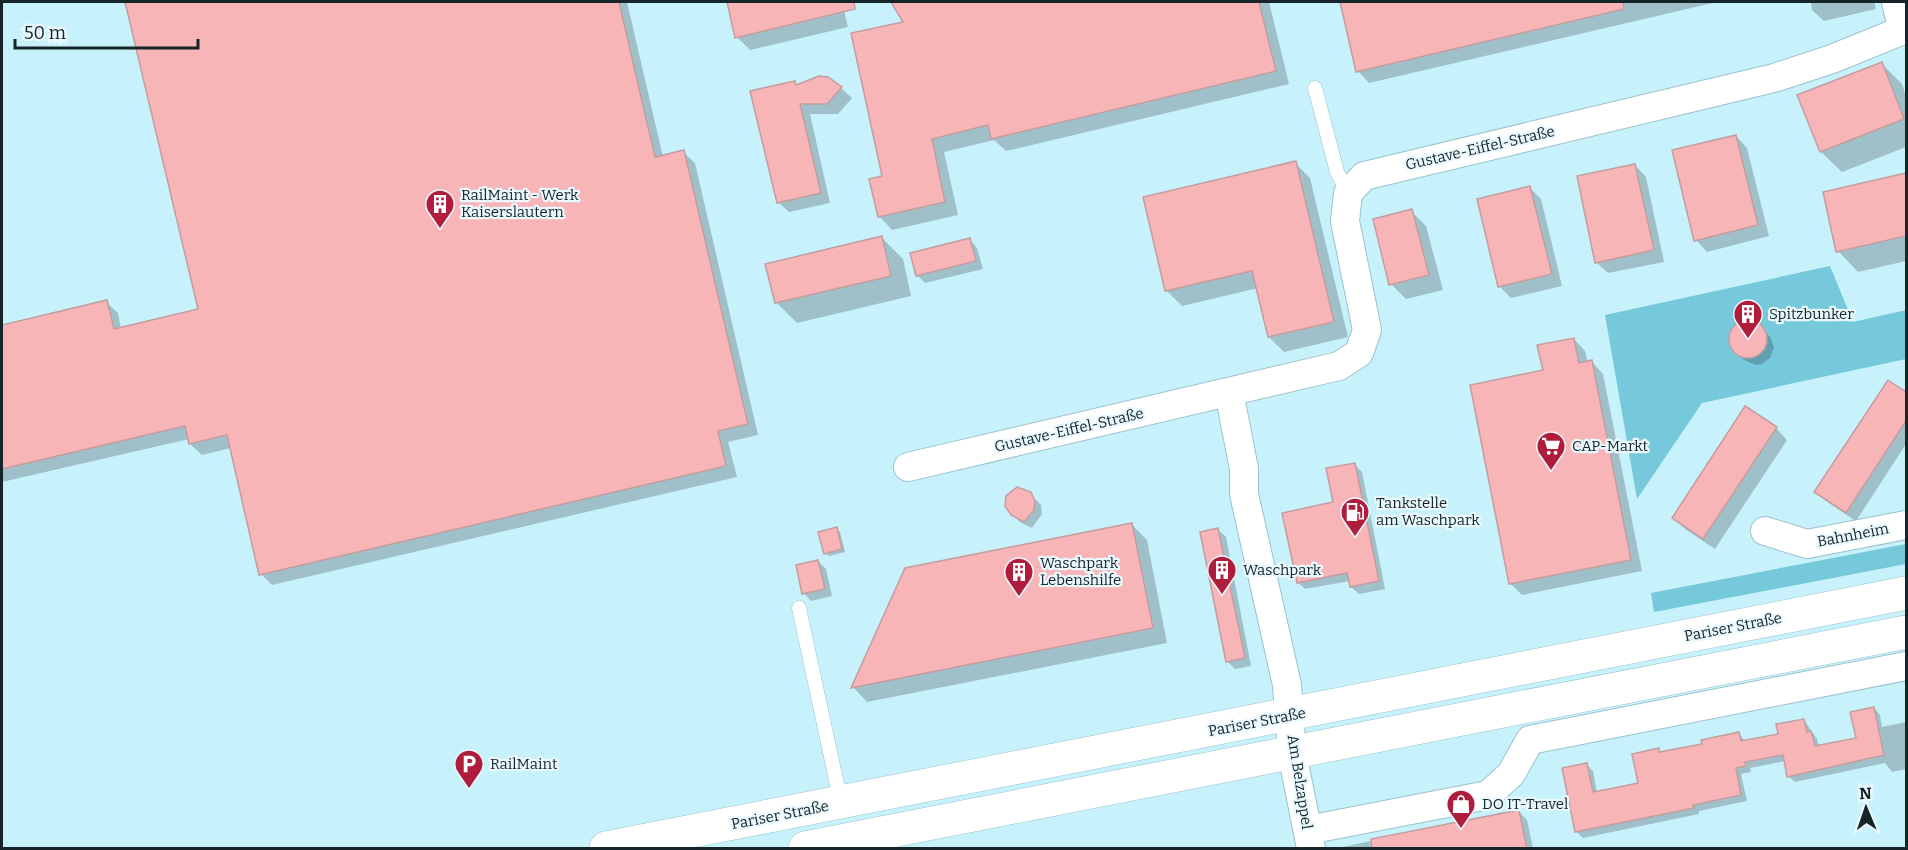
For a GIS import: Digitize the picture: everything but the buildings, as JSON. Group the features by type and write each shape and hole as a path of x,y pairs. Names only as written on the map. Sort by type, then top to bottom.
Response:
{"main road":[{"name":"Pariser Straße","path":"606,849 1906,593"},
{"path":"805,849 1906,632"}],"street":[{"path":"1896,2 1905,30"},
{"name":"Gustave-Eiffel-Straße","path":"908,467 1339,366 1359,353 1367,330 1345,221 1348,193 1364,176 1774,78 1832,59 1905,30"},
{"path":"1229,392 1244,469 1244,494 1281,658 1291,715"},
{"name":"Bahnheim","path":"1765,531 1807,544 1906,525"},
{"path":"1310,839 1488,795 1510,774 1530,740 1906,666"},
{"name":"Am Belzappel","path":"1291,715 1293,753 1310,839"}],"lane":[{"path":"1315,88 1337,172 1348,193"},
{"path":"799,608 841,803"}],"shaded area":[{"path":"1830,266 1853,322 1906,310 1906,359 1702,403 1637,499 1605,315"},
{"path":"1906,544 1906,564 1654,612 1651,593"}],"place":[{"name":"RailMaint - Werk Kaiserslautern","path":"440,230"},
{"name":"Spitzbunker","path":"1748,340"},
{"name":"CAP-Markt","path":"1551,472"},
{"name":"Tankstelle am Waschpark","path":"1355,538"},
{"name":"Waschpark","path":"1222,596"},
{"name":"Waschpark Lebenshilfe","path":"1019,598"},
{"name":"RailMaint","path":"469,790"},
{"name":"DO IT-Travel","path":"1461,830"}]}
